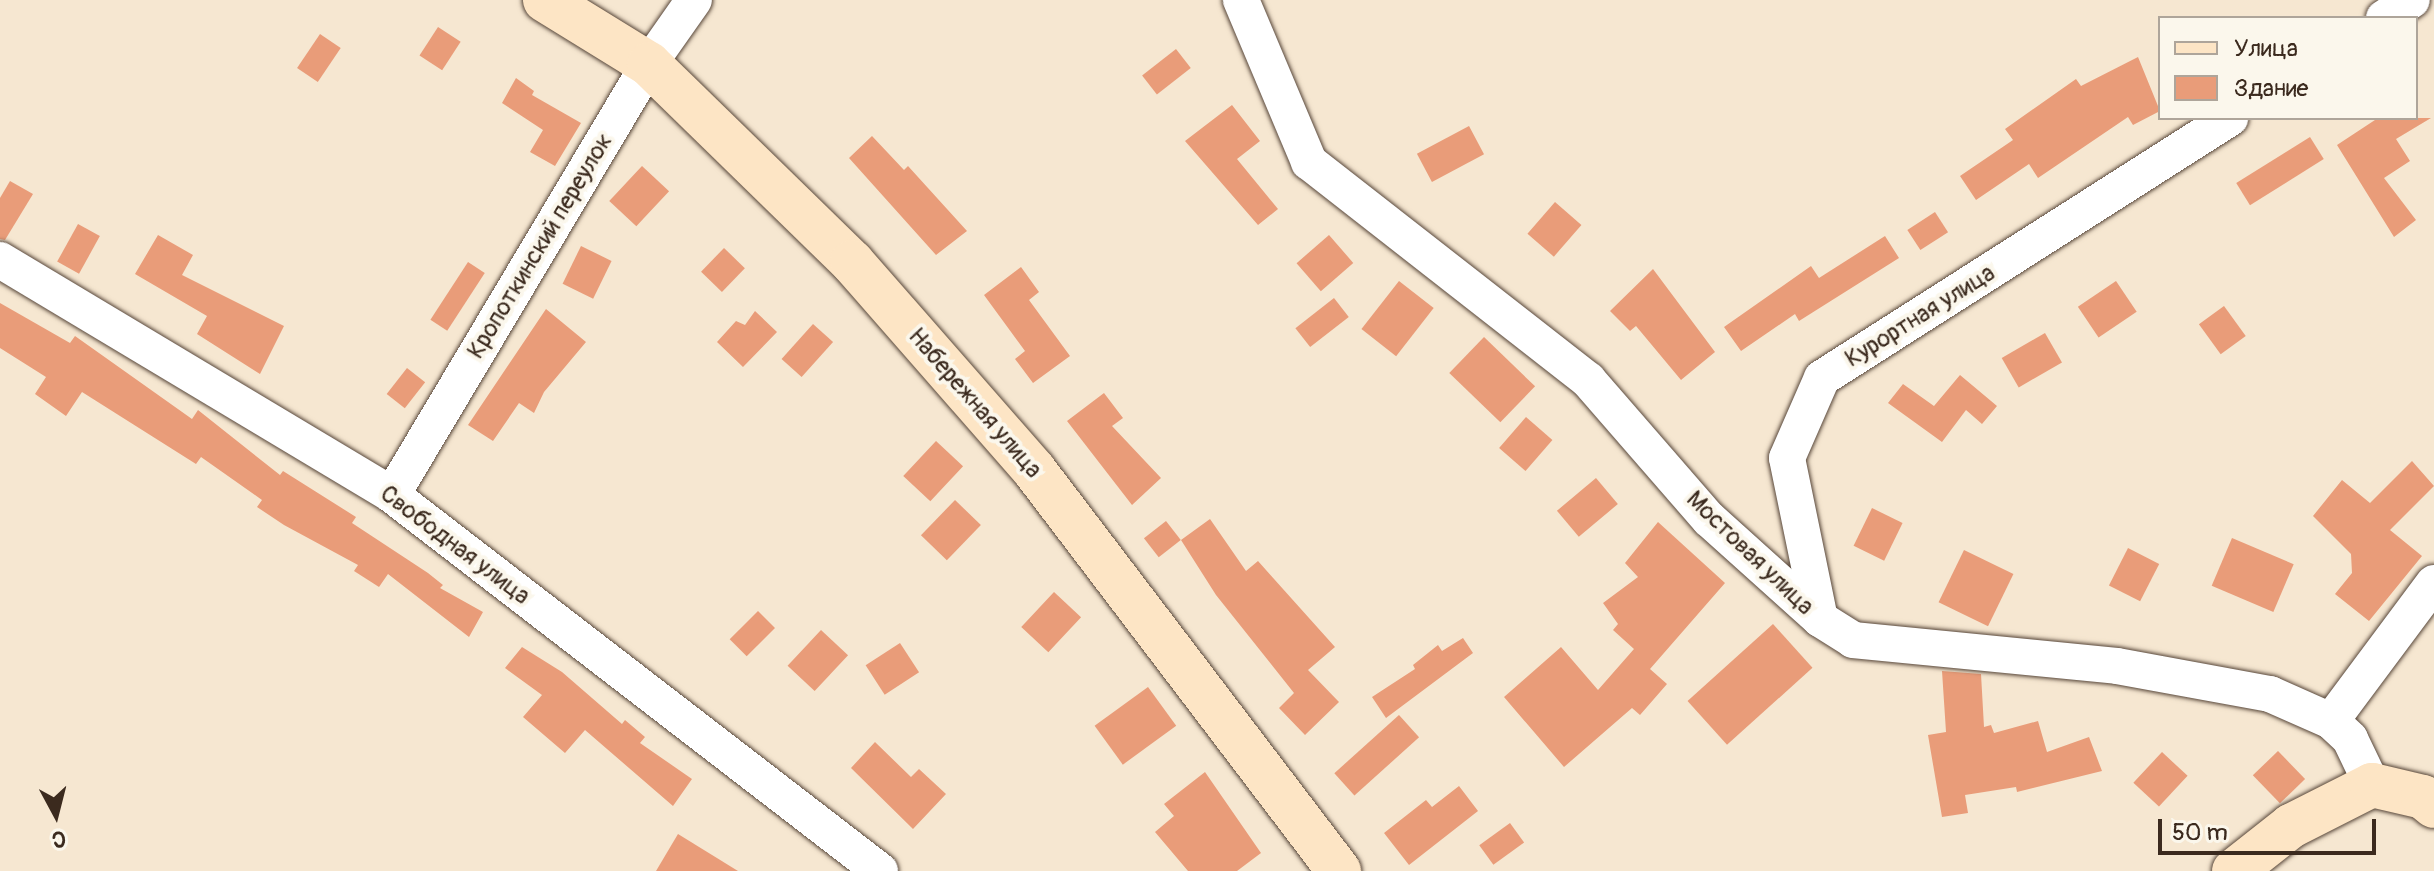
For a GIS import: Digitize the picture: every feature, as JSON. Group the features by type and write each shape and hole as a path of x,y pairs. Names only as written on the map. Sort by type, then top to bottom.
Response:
{"street":[{"name":"Набережная улица","path":"545,0 649,64 852,262 1034,470 1339,871"},
{"name":"Кропоткинский переулок","path":"392,495 649,64 694,0"},
{"path":"2387,16 2412,0"},
{"name":"Мостовая улица","path":"1244,2 1309,162 1588,380 1709,519 1820,619 1853,640 2117,666 2270,694 2331,721 2350,739 2372,785"},
{"name":"Курортная улица","path":"1820,619 1787,458 1822,378 2227,120"},
{"name":"Свободная улица","path":"0,260 392,495 880,871"},
{"path":"2331,721 2434,583"},
{"path":"2234,871 2291,826 2372,785 2423,797 2434,806"}],"building":[{"path":"438,27 461,42 442,70 419,56"},
{"path":"320,34 341,48 318,82 297,68"},
{"path":"1176,49 1191,68 1157,94 1142,75"},
{"path":"2138,57 2158,112 2133,125 2128,117 2038,178 2029,164 1976,200 1960,176 2013,140 2005,129 2076,79 2081,86"},
{"path":"516,78 534,91 532,95 581,123 555,166 530,152 543,130 502,103"},
{"path":"1232,105 1260,141 1237,159 1278,209 1258,225 1185,141"},
{"path":"2431,118 2396,139 2410,161 2384,178 2416,220 2394,237 2337,145 2375,120"},
{"path":"1469,126 1484,154 1432,182 1417,154"},
{"path":"872,136 904,170 908,166 967,231 936,255 849,158"},
{"path":"2310,137 2324,159 2250,205 2236,183"},
{"path":"642,166 669,191 636,226 609,201"},
{"path":"10,181 33,194 5,240 0,239 0,198"},
{"path":"1555,202 1581,225 1554,257 1527,234"},
{"path":"1935,212 1948,232 1920,250 1907,230"},
{"path":"78,224 100,236 79,274 57,262"},
{"path":"158,235 193,255 182,275 284,326 260,374 197,334 207,316 135,274"},
{"path":"1329,235 1353,263 1321,291 1297,263"},
{"path":"1885,236 1899,258 1799,321 1795,314 1741,351 1724,327 1811,266 1819,278"},
{"path":"581,246 612,261 593,299 563,284"},
{"path":"724,248 745,268 722,292 701,272"},
{"path":"468,262 485,273 447,331 430,320"},
{"path":"1021,267 1039,292 1029,300 1070,356 1033,383 1015,359 1025,351 984,295"},
{"path":"1653,269 1715,352 1681,380 1636,326 1630,331 1610,311"},
{"path":"1399,281 1434,308 1396,356 1361,329"},
{"path":"2116,281 2137,312 2099,337 2078,307"},
{"path":"1334,298 1349,317 1310,347 1295,328"},
{"path":"0,303 70,343 75,336 192,419 198,410 280,475 283,471 356,517 352,523 428,573 443,585 440,588 483,612 469,637 388,574 379,587 354,571 358,565 257,507 262,500 201,457 196,464 82,392 66,416 35,394 46,377 0,348"},
{"path":"2224,306 2246,336 2221,354 2199,324"},
{"path":"546,309 586,342 544,392 534,413 519,403 493,441 468,425"},
{"path":"755,311 777,332 743,367 717,342 736,321 745,325"},
{"path":"813,324 833,342 802,377 782,359"},
{"path":"2045,333 2062,362 2019,387 2002,358"},
{"path":"1484,337 1535,386 1500,422 1449,373"},
{"path":"407,368 425,382 405,408 387,394"},
{"path":"1960,375 1997,406 1982,424 1966,410 1942,442 1888,403 1903,384 1934,406"},
{"path":"1104,393 1123,418 1112,426 1161,478 1132,505 1067,421"},
{"path":"1526,417 1552,440 1526,471 1499,448"},
{"path":"936,441 963,466 930,501 903,476"},
{"path":"2412,461 2434,486 2390,530 2422,556 2369,621 2335,594 2352,573 2351,554 2313,516 2342,480 2370,503"},
{"path":"1596,478 1618,504 1579,537 1557,511"},
{"path":"955,500 981,525 947,560 921,535"},
{"path":"1872,508 1903,523 1884,561 1854,546"},
{"path":"1210,519 1246,571 1258,561 1335,647 1308,670 1339,702 1305,735 1279,708 1294,693 1216,595 1181,540"},
{"path":"1166,521 1181,540 1159,557 1144,538"},
{"path":"1658,522 1725,583 1650,669 1667,684 1640,715 1632,708 1564,767 1504,697 1561,647 1598,690 1634,649 1613,630 1618,624 1603,603 1638,577 1625,563"},
{"path":"2232,538 2294,564 2273,612 2212,586"},
{"path":"2128,548 2159,564 2140,601 2109,585"},
{"path":"1964,550 2013,574 1988,626 1939,602"},
{"path":"1054,592 1081,617 1048,652 1021,627"},
{"path":"758,611 775,628 747,656 730,639"},
{"path":"1773,624 1812,668 1727,745 1688,701"},
{"path":"821,630 848,655 815,691 788,666"},
{"path":"1463,638 1473,653 1386,718 1372,697 1415,669 1413,665 1438,645 1442,651"},
{"path":"900,643 919,672 885,695 866,665"},
{"path":"522,647 562,672 622,724 625,720 645,737 640,743 692,779 673,806 585,730 565,753 523,717 542,695 505,668"},
{"path":"1942,671 1981,674 1984,727 1991,725 1994,733 2038,721 2047,752 2089,737 2102,771 2017,792 2016,787 1965,795 1968,813 1942,817 1928,735 1946,732"},
{"path":"1148,687 1176,726 1123,765 1095,726"},
{"path":"1399,715 1419,737 1354,796 1334,773"},
{"path":"875,742 911,777 919,769 946,794 913,829 851,768"},
{"path":"2278,751 2305,779 2280,803 2253,775"},
{"path":"2162,752 2188,776 2159,807 2133,783"},
{"path":"1205,772 1261,853 1237,871 1188,871 1155,832 1174,816 1164,804"},
{"path":"1459,786 1478,811 1409,865 1384,833 1426,800 1432,807"},
{"path":"1510,823 1524,842 1493,865 1479,845"},
{"path":"678,834 738,871 656,871"}]}
